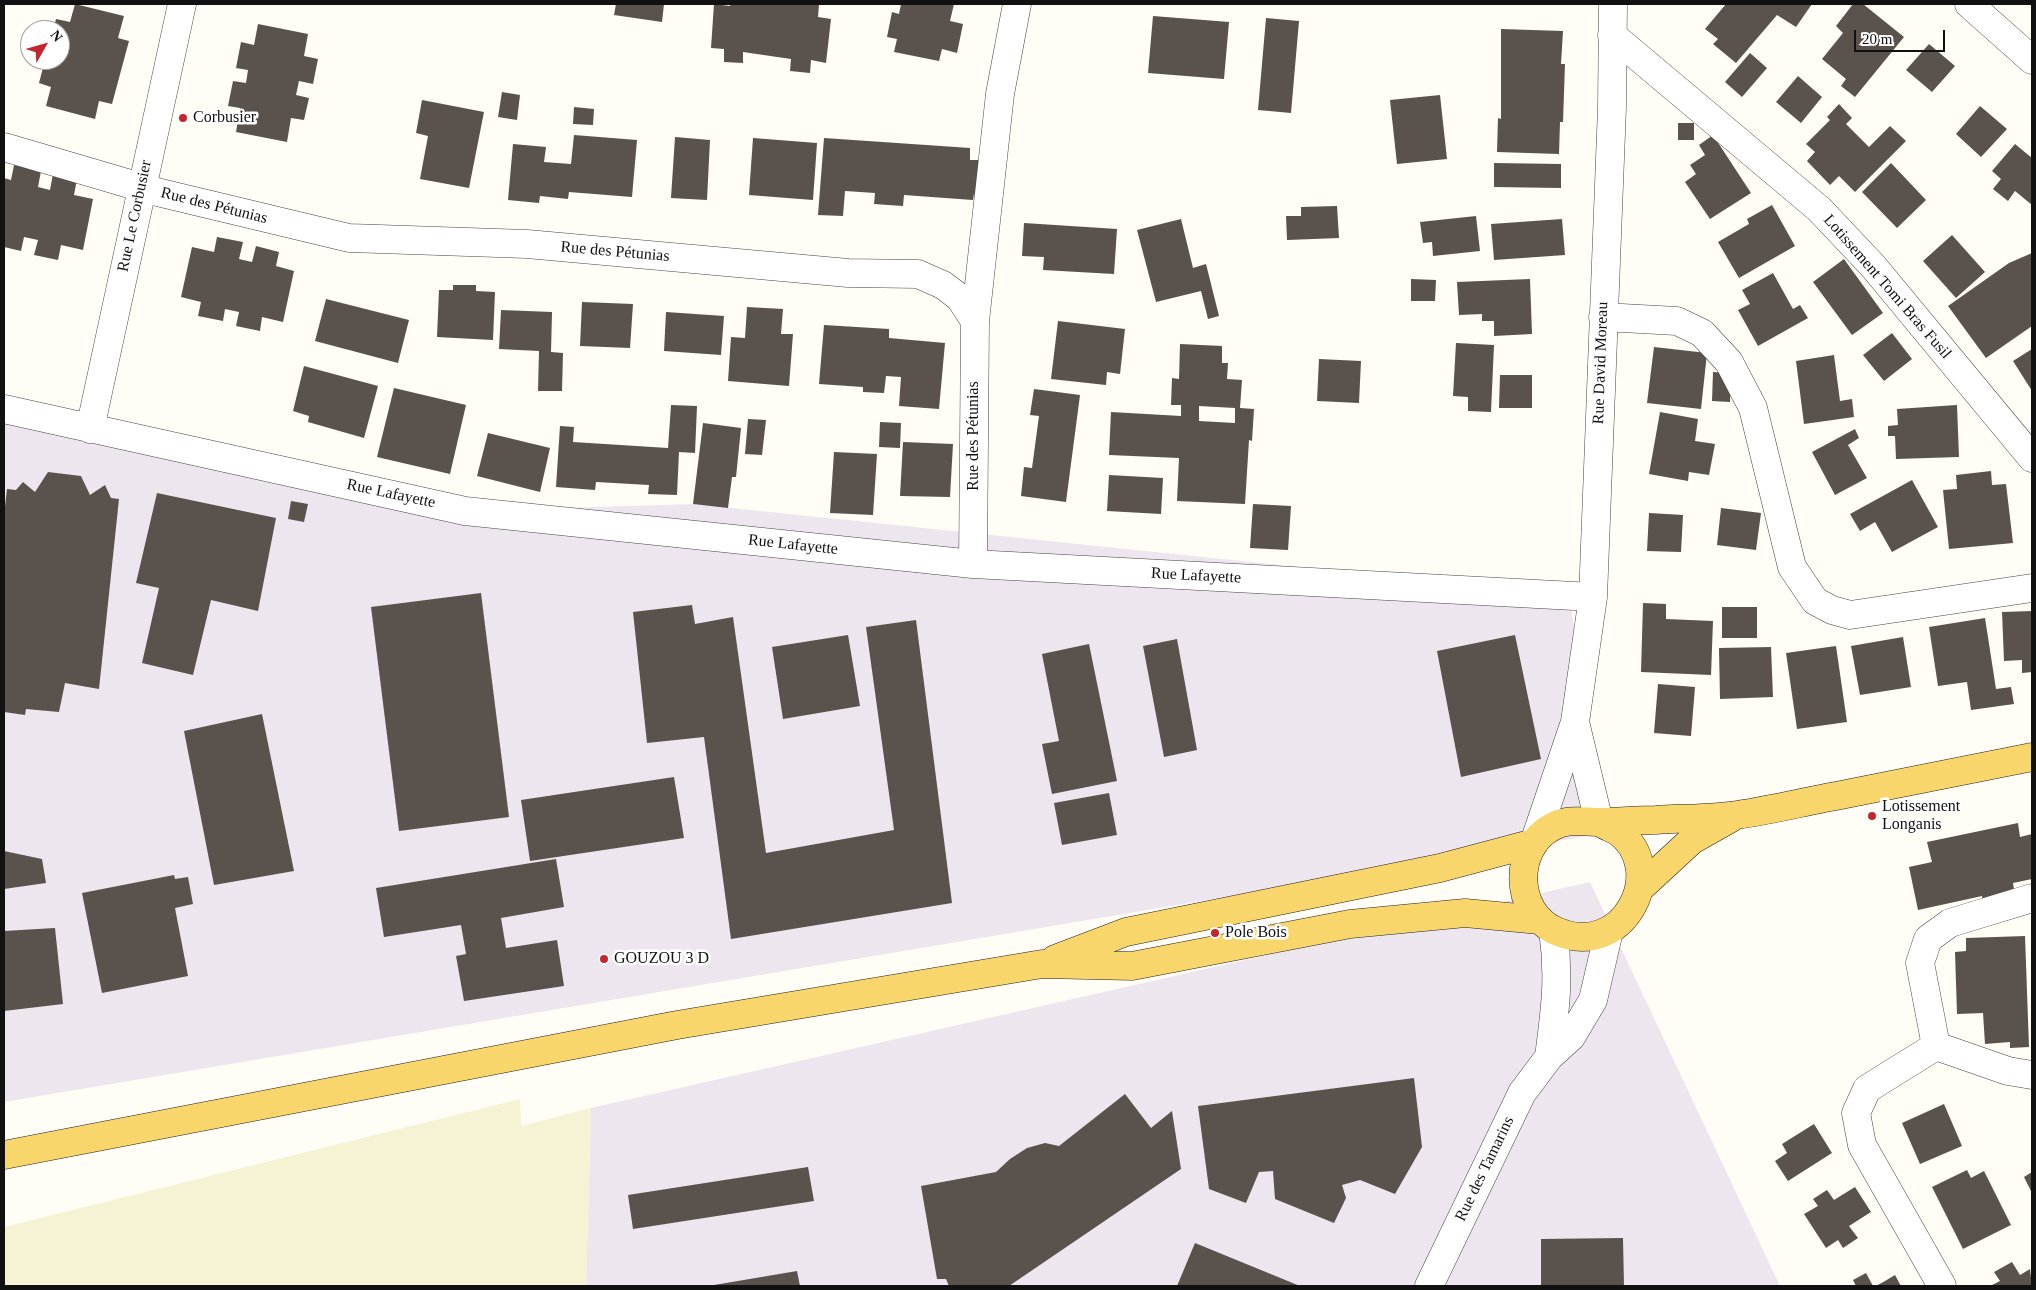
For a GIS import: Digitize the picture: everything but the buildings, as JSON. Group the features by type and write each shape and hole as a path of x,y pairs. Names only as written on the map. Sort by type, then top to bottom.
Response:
{"main road":[{"path":"1547,925 1528,903 1522,883 1524,862 1534,843 1552,827 1559,824 1575,820 1598,822 1736,815 2032,757"},
{"path":"1639,889 1692,840 1736,815"},
{"path":"4,1155 677,1024 1042,964 1132,966 1350,924 1465,914 1547,925 1571,936 1590,937 1609,931 1623,920 1633,906 1639,889 1639,868 1632,848 1618,832 1598,822"},
{"path":"1042,964 1126,932 1440,868 1534,843"}],"street":[{"name":"Rue Le Corbusier","path":"90,429 182,4"},
{"path":"975,321 1000,94 1017,4"},
{"name":"Rue David Moreau","path":"1534,843 1575,722 1593,597 1612,107 1613,4"},
{"path":"1969,4 2032,60"},
{"name":"Lotissement Tomi Bras Fusil","path":"1612,35 1819,209 1873,266 2032,458"},
{"name":"Rue des Pétunias","path":"4,148 141,187 349,238 526,244 848,273 918,274 943,285 960,298 975,321 973,564"},
{"path":"1603,317 1677,321 1702,333 1729,362 1753,408 1792,567 1815,601 1832,610 1850,615 2032,588"},
{"name":"Rue Lafayette","path":"4,409 465,511 973,564 1593,597"},
{"name":"Rue David Moreau","path":"1575,722 1598,822"},
{"path":"1936,1046 1920,963 1928,939 1950,923 2032,898"},
{"path":"1547,925 1558,962 1558,989 1550,1057"},
{"name":"Rue des Tamarins","path":"1429,1286 1522,1093 1550,1057 1571,1037 1593,1000 1609,931"},
{"path":"1936,1046 2008,1070 2032,1075"},
{"path":"1936,1046 1867,1089 1856,1113 1862,1145 1942,1286"}],"shaded area":[{"path":"4,405 465,511 693,504 1569,595 1606,833 4,1102"},
{"path":"1590,882 1780,1286 586,1286 591,1108"},
{"path":"520,1099 521,1126 591,1108 586,1286 4,1286 4,1227"}],"place":[{"name":"Corbusier","path":"183,118"},
{"name":"Lotissement Longanis","path":"1872,816"},
{"name":"Pole Bois","path":"1215,933"},
{"name":"GOUZOU 3 D","path":"604,959"}]}
